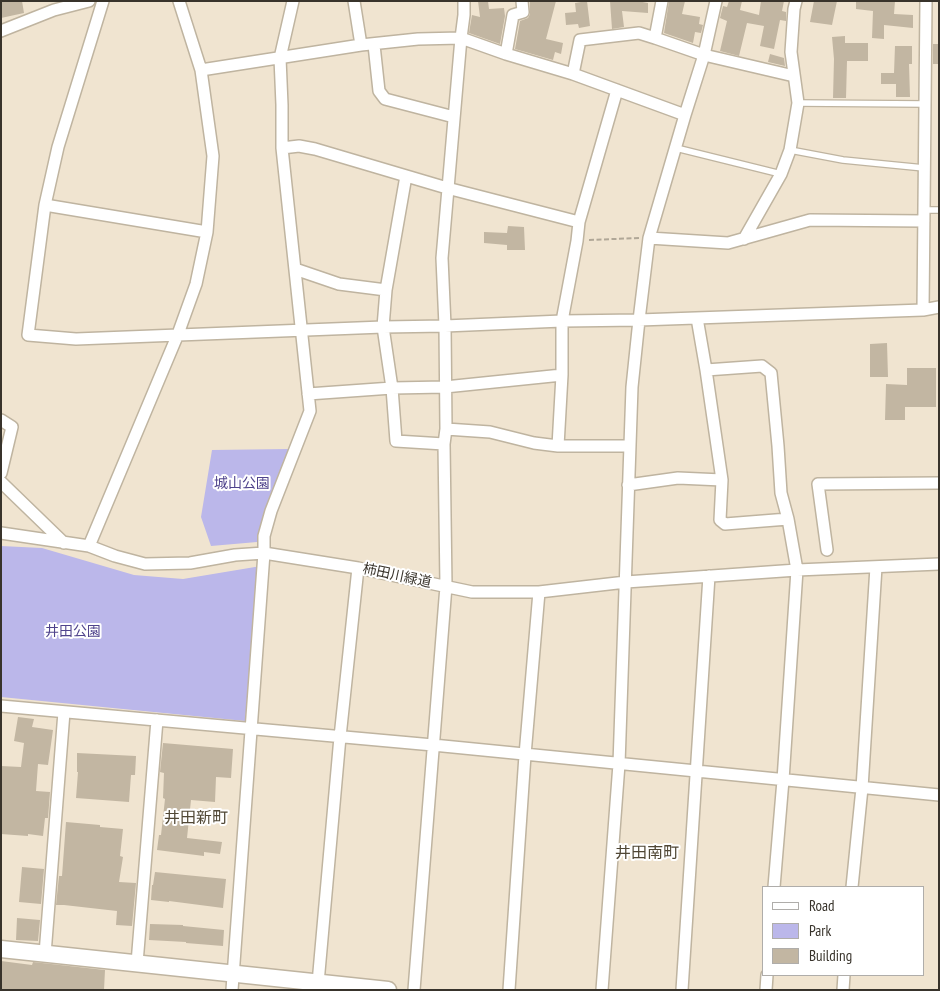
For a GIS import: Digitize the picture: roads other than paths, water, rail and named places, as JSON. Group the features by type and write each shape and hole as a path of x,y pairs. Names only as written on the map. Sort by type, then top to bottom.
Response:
{"street":[{"path":"1,31 54,10 88,1"},
{"path":"103,1 58,147 45,205 28,335 76,339 178,334 923,310 939,307"},
{"path":"90,546 178,334 196,284 207,232 213,156 201,70 179,1"},
{"path":"233,982 264,536 271,510 310,411 282,148 280,58 293,1"},
{"path":"354,1 361,46"},
{"path":"414,990 446,586 445,326 442,258 464,1"},
{"path":"506,54 513,15 523,12 522,1"},
{"path":"655,38 662,1"},
{"path":"602,990 619,764 632,387 639,320 649,238 704,55 716,1"},
{"path":"744,239 781,174 790,150 798,104 791,52 796,1"},
{"path":"923,310 926,1"},
{"path":"573,74 580,40 638,33 704,55 794,76"},
{"path":"201,70 361,46 418,39 461,38 573,74 685,115"},
{"path":"374,45 379,91 385,99 454,117"},
{"path":"558,446 562,375 562,321 578,241 579,222 617,90"},
{"path":"282,148 299,146 315,149 447,188 579,222"},
{"path":"406,176 386,290 383,327 392,388 396,441 444,444"},
{"path":"45,205 207,232"},
{"path":"649,238 728,243 810,220 924,216"},
{"path":"295,268 339,284 386,290"},
{"path":"697,318 722,480 720,520 725,524 788,519"},
{"path":"706,370 762,366 771,373 778,446 780,493 788,519 797,570 774,886"},
{"path":"308,394 392,388 445,387 562,375"},
{"path":"1,420 12,427 1,473"},
{"path":"446,429 490,432 534,443 558,446 630,446"},
{"path":"628,485 678,478 722,480"},
{"path":"1,482 64,543"},
{"path":"827,550 818,484 939,483"},
{"name":"柿田川緑道","path":"1,533 90,546 115,556 144,564 190,563 235,555 264,553 358,568 472,592 539,592 626,582 797,570 876,567"},
{"path":"852,886 862,788 876,567 939,564"},
{"path":"318,982 340,737 358,568"},
{"path":"682,990 710,576"},
{"path":"509,990 525,755 539,592"},
{"path":"1,706 939,795"},
{"path":"45,954 64,712"},
{"path":"137,964 157,720"},
{"path":"1,949 137,964 233,982 318,982 388,990"},
{"path":"766,990 767,976"},
{"path":"843,990 844,976"}],"lane":[{"path":"798,104 925,104"},
{"path":"676,148 781,174"},
{"path":"790,150 843,160 924,168"},
{"path":"924,216 939,210"}],"district":[{"name":"井田新町","path":"196,818"},
{"name":"井田南町","path":"647,853"}],"park label":[{"name":"城山公園","path":"242,484"},
{"name":"井田公園","path":"73,632"}]}
